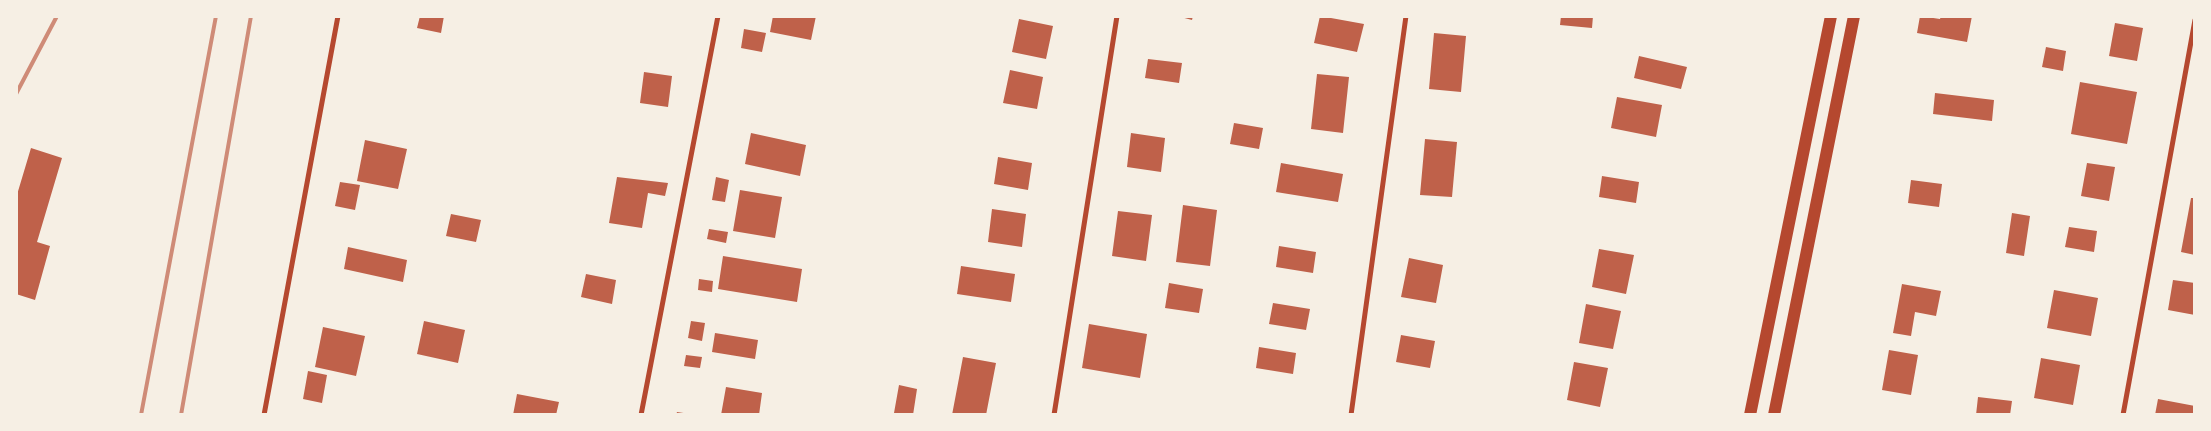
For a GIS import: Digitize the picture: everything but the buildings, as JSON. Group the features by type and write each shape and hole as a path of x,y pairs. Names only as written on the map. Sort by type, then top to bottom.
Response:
{"main road":[{"path":"1750,415 1831,16"},
{"path":"1774,415 1854,16"}],"street":[{"path":"264,415 338,16"},
{"path":"640,415 718,16"},
{"path":"1054,415 1117,16"},
{"path":"1351,415 1406,16"},
{"path":"2123,415 2195,20"}],"railway":[{"path":"16,94 57,16"},
{"path":"141,415 216,16"},
{"path":"181,415 251,16"}]}
